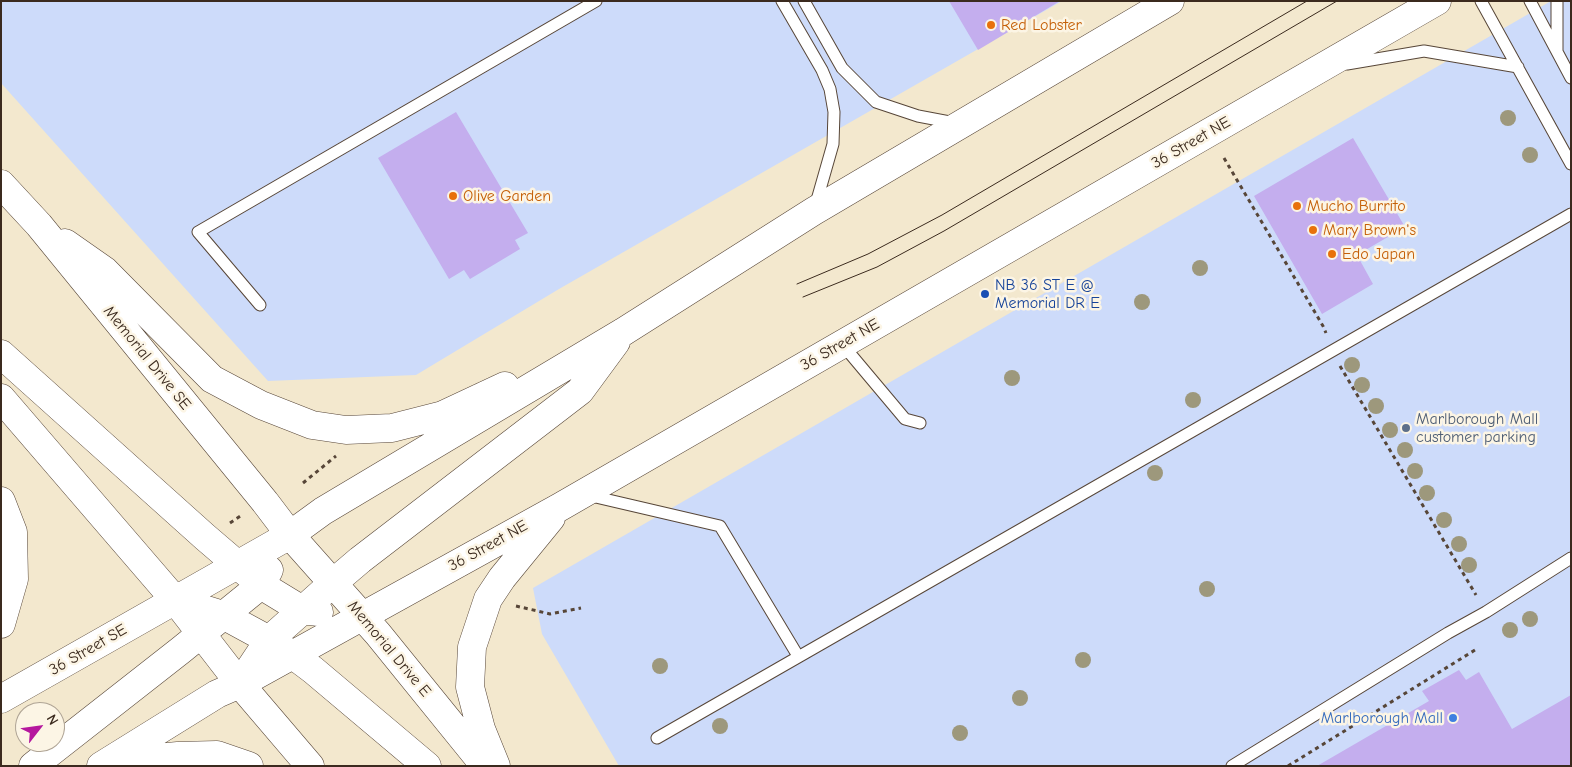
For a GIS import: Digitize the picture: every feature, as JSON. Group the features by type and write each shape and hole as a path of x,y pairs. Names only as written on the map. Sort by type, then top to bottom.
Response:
{"main road":[{"path":"175,600 290,535 323,512 623,332 814,211 1170,1"},
{"name":"36 Street NE","path":"240,684 571,500 1437,1"},
{"name":"Memorial Drive SE","path":"1,184 39,225 259,494 290,535"},
{"path":"39,225 105,271 212,379 261,406 312,425 346,430 392,428 443,415 501,388 564,368"},
{"path":"103,764 217,694 240,684 270,640 333,582 580,392 623,332"},
{"path":"1,354 237,566 261,585 302,610 363,616"},
{"path":"1,398 175,600 240,684 310,766"},
{"path":"496,766 481,729 470,687 472,646 488,599 502,578 571,500"},
{"path":"1,501 13,532 14,579 1,624"},
{"path":"33,766 261,585 290,535"},
{"name":"Memorial Drive E","path":"290,535 363,616 485,766"},
{"path":"175,600 223,616 270,640 313,670 427,766"},
{"name":"36 Street SE","path":"1,700 175,600"},
{"path":"103,764 178,756 217,755 249,766"}],"lane":[{"path":"260,305 198,232 596,1"},
{"path":"782,1 822,70 830,90 834,112 833,144 814,211"},
{"path":"804,1 842,68 876,102 918,116 960,124"},
{"path":"1482,1 1571,164"},
{"path":"1530,1 1571,78"},
{"path":"1557,1 1557,53"},
{"path":"1320,68 1424,51 1518,67"},
{"path":"657,738 1571,214"},
{"path":"842,344 905,419 920,423"},
{"path":"571,500 720,526 798,656"},
{"path":"1232,766 1448,633 1486,612 1571,558"}],"path":[{"path":"1224,158 1324,326 1332,352 1486,612"},
{"path":"303,483 340,452"},
{"path":"515,606 550,614 581,608"},
{"path":"1288,766 1475,650"}],"shaded area":[{"path":"1,1 1062,1 559,289 416,375 268,381 1,83"},
{"path":"1551,1 1571,1 1571,766 619,766 542,634 533,588"}],"building":[{"name":"Red Lobster","path":"949,1 1060,1 978,50"},
{"name":"Olive Garden","path":"456,112 528,233 515,240 520,249 470,279 464,270 449,279 378,158"},
{"path":"1353,138 1405,227 1357,255 1373,284 1322,314 1254,196"},
{"name":"Marlborough Mall","path":"1459,670 1466,680 1479,672 1512,729 1571,695 1571,766 1317,766 1429,701 1422,691"}],"tram line":[{"path":"797,284 868,254 942,215 1307,1"},
{"path":"803,297 877,267 944,231 1337,1"}],"place":[{"name":"Red Lobster","path":"991,25"},
{"name":"Olive Garden","path":"453,196"},
{"name":"Mucho Burrito","path":"1297,206"},
{"name":"Mary Brown's","path":"1313,230"},
{"name":"Edo Japan","path":"1332,254"},
{"name":"NB 36 ST E @ Memorial DR E","path":"985,294"},
{"name":"Marlborough Mall customer parking","path":"1406,428"},
{"name":"Marlborough Mall","path":"1453,718"}]}
